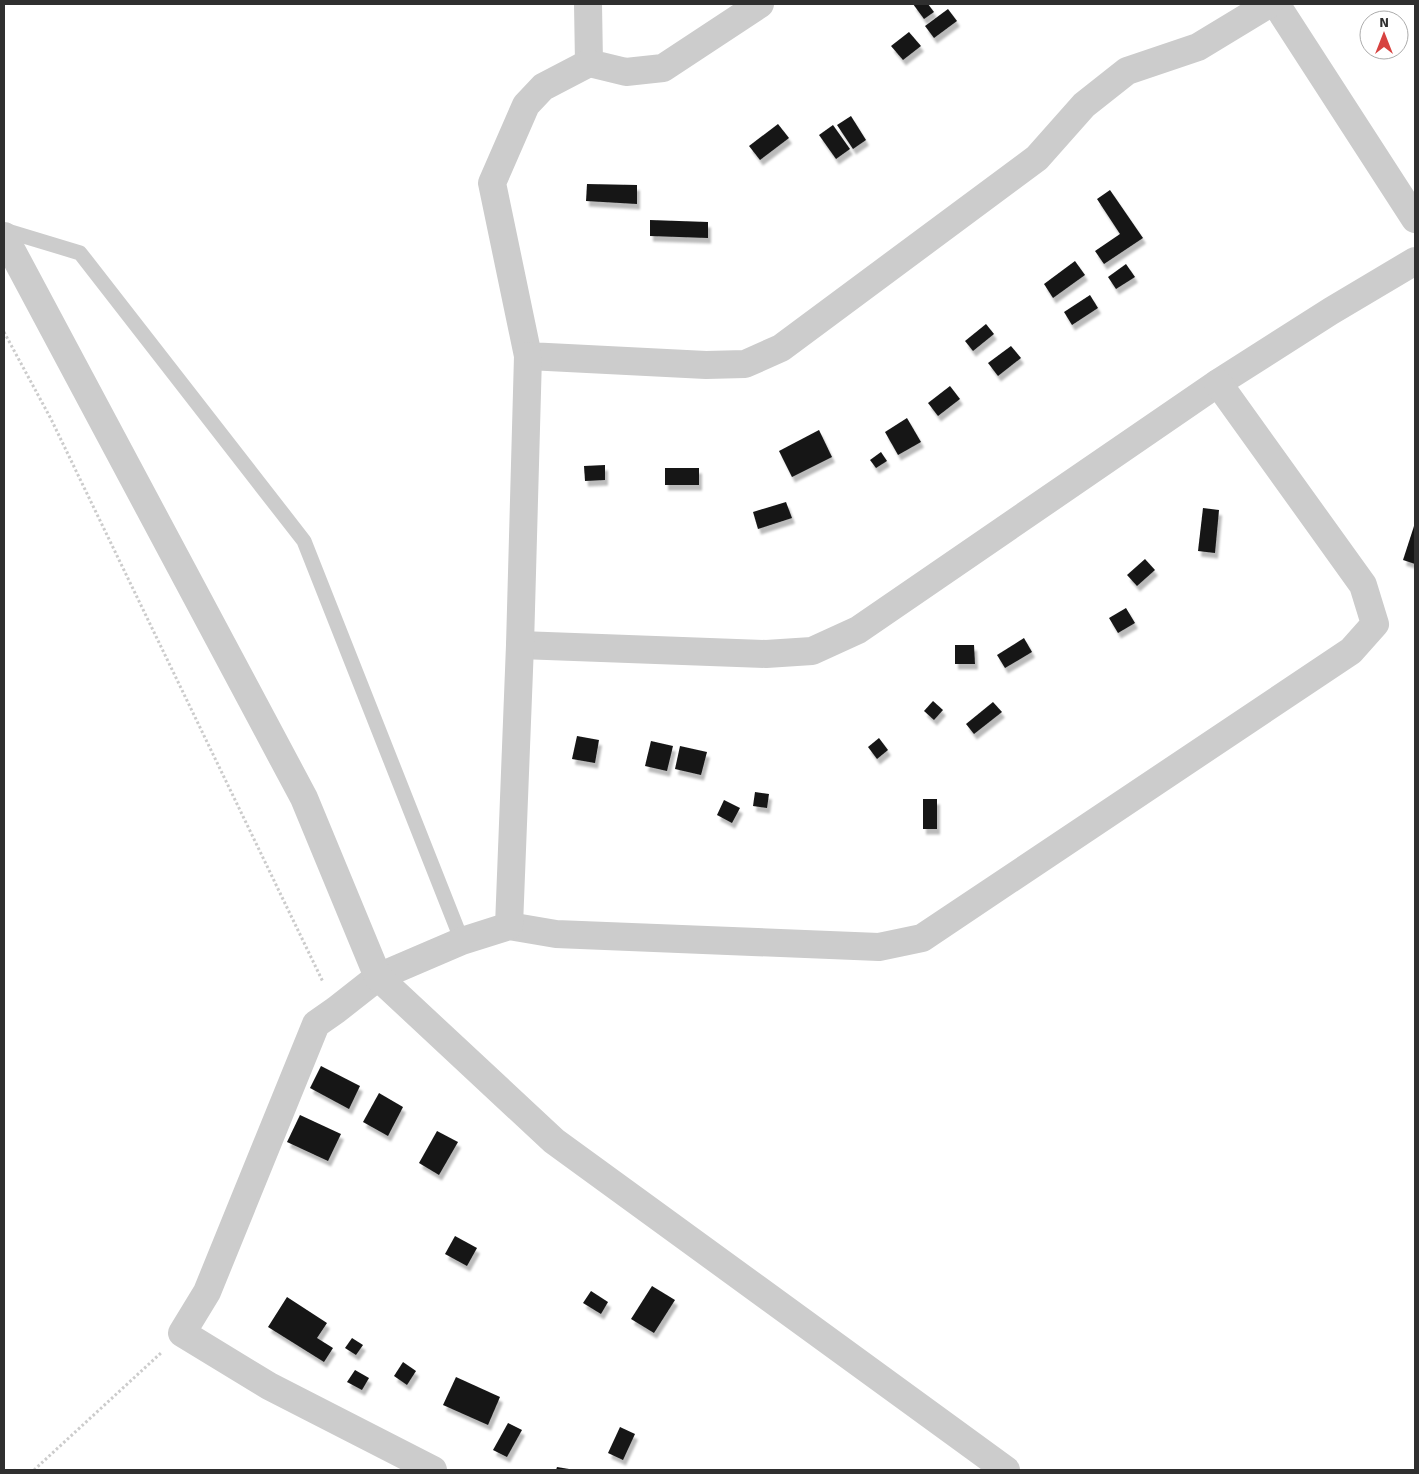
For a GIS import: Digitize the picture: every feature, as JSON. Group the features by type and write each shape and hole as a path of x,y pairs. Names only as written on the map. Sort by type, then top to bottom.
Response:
{"street":[{"path":"588,4 589,63"},
{"path":"509,926 520,645 528,356 492,183 526,106 543,87 589,63 626,72 663,68 760,4"},
{"path":"528,356 745,364 781,348 1037,158 1084,106 1127,71 1198,47 1269,4"},
{"path":"1276,4 1415,219"},
{"path":"4,236 304,798 378,977 554,1141 1006,1470"},
{"path":"520,645 766,654 812,651 858,630 1218,383 1331,311 1415,261"},
{"path":"433,1470 269,1386 182,1334 207,1292 316,1024 378,977 462,941 509,926 556,934 879,947 922,938 1351,651 1374,624 1364,585 1218,383"}],"lane":[{"path":"4,230 80,253 304,541 462,941"}],"path":[{"path":"4,332 50,419 336,1010"},
{"path":"34,1470 182,1334"}],"building":[{"path":"913,4 928,4 934,12 924,19"},
{"path":"948,9 957,21 934,38 925,26"},
{"path":"909,32 921,46 903,60 891,46"},
{"path":"851,116 866,140 853,149 837,125"},
{"path":"778,124 789,138 760,160 749,146"},
{"path":"833,125 850,149 836,159 819,135"},
{"path":"587,184 637,185 637,204 586,201"},
{"path":"1110,190 1143,238 1104,264 1095,251 1120,234 1097,199"},
{"path":"650,220 708,222 708,238 650,236"},
{"path":"1075,261 1085,275 1053,298 1044,284"},
{"path":"1126,264 1135,277 1116,289 1108,277"},
{"path":"1090,295 1098,308 1072,325 1064,312"},
{"path":"986,324 994,334 973,351 965,341"},
{"path":"1011,346 1021,358 998,376 988,363"},
{"path":"950,386 960,399 938,416 928,403"},
{"path":"907,418 921,442 898,455 885,432"},
{"path":"819,430 832,457 792,477 779,451"},
{"path":"881,452 887,461 876,468 870,460"},
{"path":"605,465 605,480 585,481 584,466"},
{"path":"665,468 699,468 699,485 665,485"},
{"path":"786,502 792,518 758,529 753,512"},
{"path":"1203,508 1219,510 1215,553 1198,551"},
{"path":"1415,523 1415,564 1403,560"},
{"path":"1145,559 1155,570 1137,586 1127,575"},
{"path":"1126,608 1135,623 1118,633 1109,618"},
{"path":"1024,638 1032,652 1005,668 997,655"},
{"path":"955,645 974,645 975,664 955,664"},
{"path":"933,701 943,710 934,720 924,711"},
{"path":"993,702 1002,712 974,734 966,724"},
{"path":"577,736 599,740 595,763 572,759"},
{"path":"879,738 888,750 877,759 868,747"},
{"path":"651,741 673,746 667,771 645,766"},
{"path":"680,746 707,752 701,775 675,769"},
{"path":"755,792 769,794 767,808 753,806"},
{"path":"923,799 937,799 937,829 923,829"},
{"path":"724,800 740,808 732,823 717,815"},
{"path":"321,1066 360,1086 349,1109 310,1088"},
{"path":"379,1093 403,1107 388,1136 363,1122"},
{"path":"300,1115 341,1134 328,1161 287,1142"},
{"path":"437,1131 458,1142 439,1175 419,1163"},
{"path":"455,1236 477,1248 467,1266 445,1254"},
{"path":"652,1286 675,1300 654,1333 631,1319"},
{"path":"591,1291 608,1302 601,1314 583,1303"},
{"path":"287,1297 327,1323 317,1338 333,1348 324,1362 268,1327"},
{"path":"352,1338 363,1345 356,1355 345,1348"},
{"path":"403,1362 416,1371 407,1385 394,1376"},
{"path":"355,1370 369,1378 362,1390 347,1382"},
{"path":"456,1377 500,1397 488,1425 443,1405"},
{"path":"508,1423 522,1430 507,1457 493,1450"},
{"path":"620,1427 635,1434 623,1460 608,1453"},
{"path":"557,1467 569,1469 569,1470 556,1470"}]}
